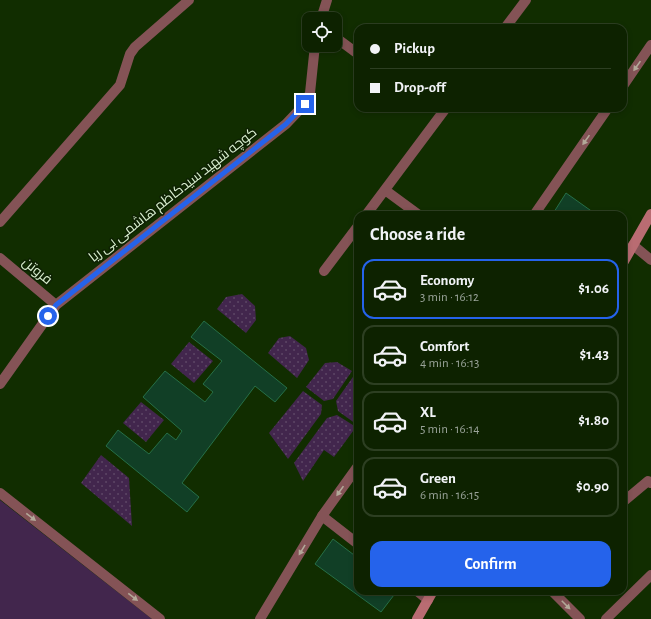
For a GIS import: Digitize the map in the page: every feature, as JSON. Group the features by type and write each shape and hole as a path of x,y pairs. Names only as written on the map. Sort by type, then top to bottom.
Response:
{"main road":[{"path":"627,256 651,214"},
{"path":"417,619 431,595"}],"street":[{"path":"0,222 120,85 128,59 135,47 189,0"},
{"path":"323,12 327,0"},
{"path":"508,24 526,0"},
{"path":"342,42 354,51"},
{"path":"627,80 651,45"},
{"name":"کوچه شهید سیدکاظم هاشمی بی ریا","path":"0,384 56,305 286,124 305,104 310,93 315,52"},
{"path":"369,211 443,112"},
{"path":"537,211 605,112"},
{"path":"386,190 414,211"},
{"path":"324,271 354,231"},
{"path":"633,245 651,260"},
{"name":"فروتن","path":"0,258 56,305"},
{"path":"260,619 322,516 354,472"},
{"path":"627,499 648,481 651,483"},
{"path":"0,493 160,619"},
{"path":"322,516 354,541"},
{"path":"606,619 651,575"},
{"path":"556,595 580,619"}],"shaded area":[{"path":"242,294 255,306 256,320 246,333 217,309 226,297"},
{"path":"290,336 306,348 309,360 297,378 268,353 279,338"},
{"path":"189,342 213,361 194,383 171,364"},
{"path":"337,362 352,371 333,399 324,401 306,387 325,363"},
{"path":"354,375 354,423 338,411 336,401"},
{"path":"303,391 322,405 321,414 288,459 269,433"},
{"path":"141,402 164,420 146,442 123,423"},
{"path":"337,415 354,426 354,430 334,457 324,450 303,481 294,463 327,418"},
{"path":"101,455 129,478 132,526 81,483"},
{"path":"0,500 152,619 0,619"}],"building":[{"path":"566,193 591,211 555,211"},
{"path":"204,321 287,388 275,402 255,386 182,483 199,497 187,512 106,446 118,430 149,454 167,433 176,440 182,431 143,397 165,371 205,402 213,392 203,384 222,361 191,337"},
{"path":"333,539 354,555 354,592 315,564"},
{"path":"358,595 394,595 381,612"}],"route":[{"path":"48,316 56,305 286,124 305,104"}]}
